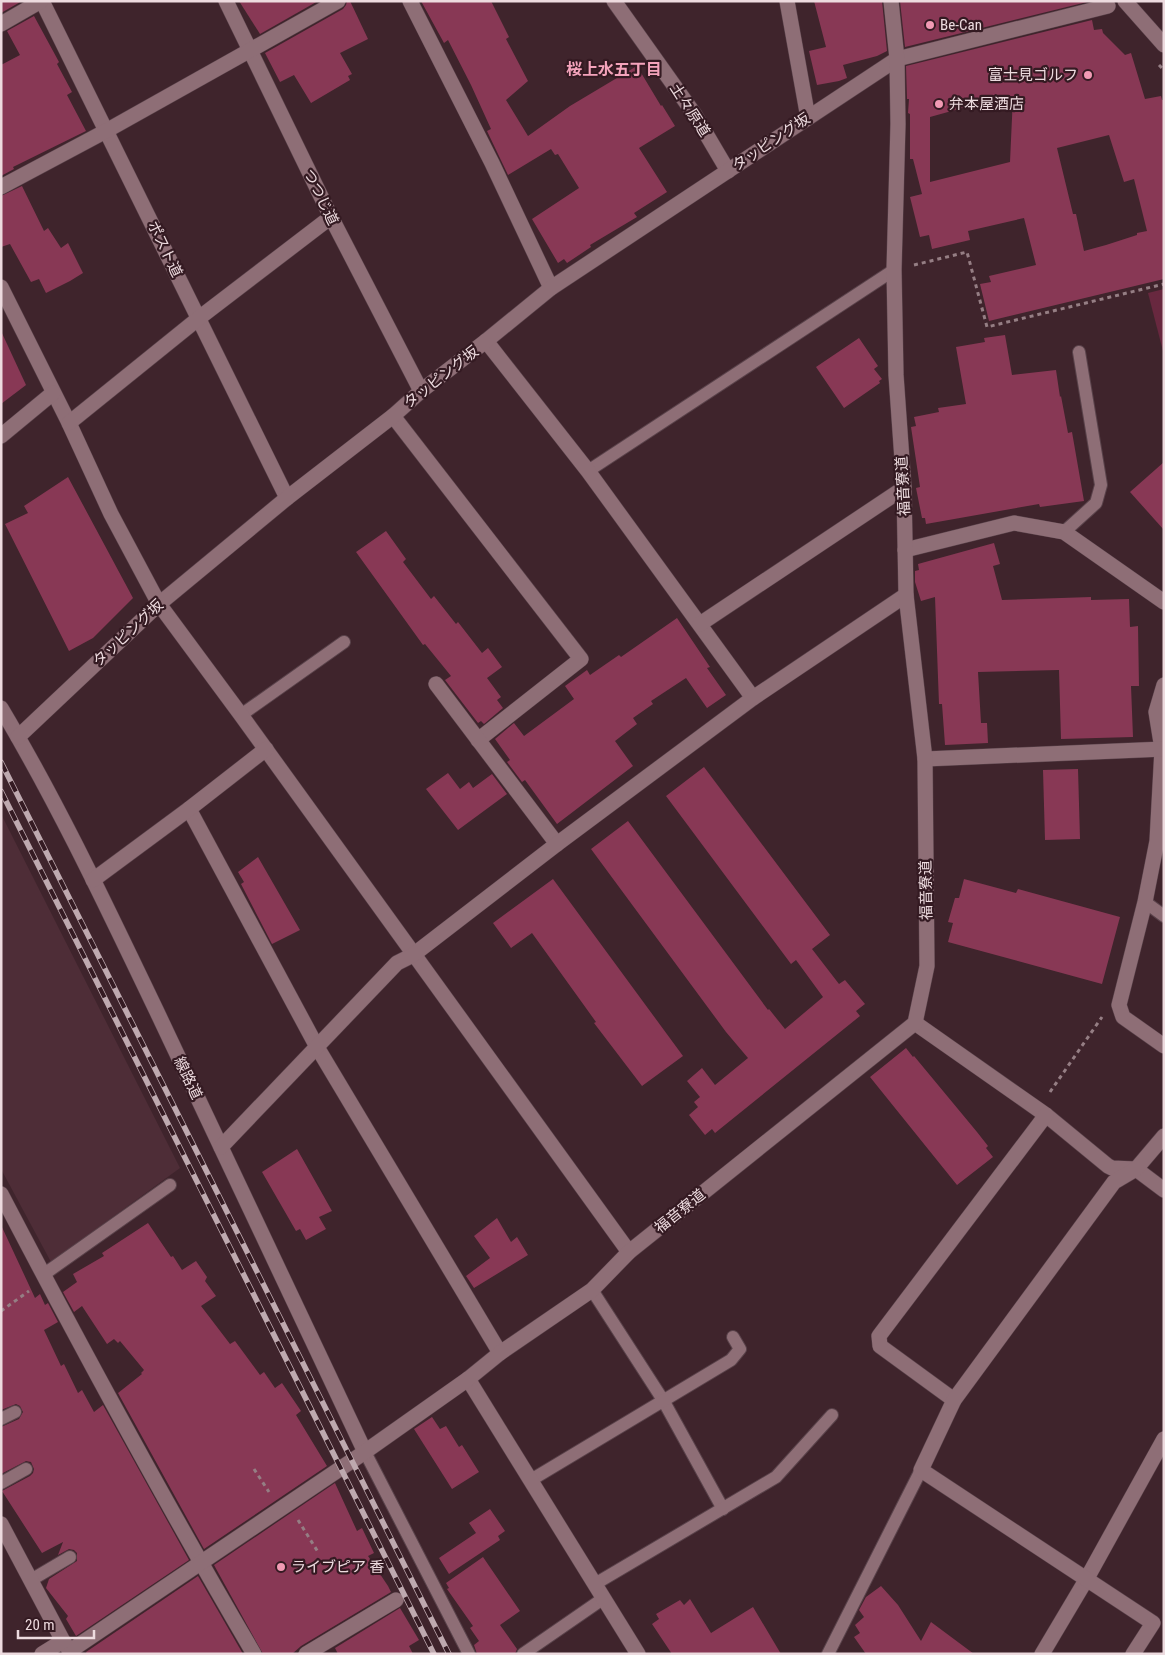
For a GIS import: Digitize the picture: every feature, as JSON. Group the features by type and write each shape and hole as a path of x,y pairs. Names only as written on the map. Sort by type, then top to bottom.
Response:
{"street":[{"path":"1,24 42,1"},
{"name":"ポスト道","path":"42,1 287,498"},
{"name":"つつじ道","path":"226,1 331,217 421,391"},
{"path":"1,188 338,1"},
{"path":"410,1 492,163 551,288"},
{"name":"土々原道","path":"614,1 695,115 728,171"},
{"path":"787,1 808,118"},
{"name":"福音寮道","path":"42,1654 68,1649 200,1563 365,1452 468,1379 500,1353 592,1290 629,1252 915,1023 927,966 925,759 906,595 904,488 896,375 894,270 898,124 897,59 891,1"},
{"path":"1125,1 1164,45"},
{"name":"タッピング坂","path":"18,737 159,604 287,498 393,416 421,391 551,288 897,59 1108,6"},
{"path":"69,423 199,318 331,217"},
{"path":"1,287 69,423 111,514 159,604 241,714 629,1252"},
{"path":"486,341 588,471 753,698"},
{"path":"1,436 53,393"},
{"path":"393,416 581,659 478,740"},
{"path":"700,624 904,488"},
{"path":"905,550 1014,523 1064,532 1164,602"},
{"path":"222,1146 397,963 413,955 557,844 753,698 906,595"},
{"path":"436,684 557,844"},
{"path":"1164,685 1156,712 1163,749 1157,841 1119,1004 1123,1016 1164,1046"},
{"name":"線路道","path":"1,708 93,880 222,1146 365,1452"},
{"path":"93,880 266,749"},
{"path":"925,759 1163,749"},
{"path":"189,809 317,1047 500,1353"},
{"path":"915,1023 1042,1112 1108,1166 1112,1168 1136,1169 1164,1190"},
{"path":"954,1400 880,1346 879,1336 1042,1112"},
{"path":"1133,1654 1153,1623 921,1470 954,1400 1114,1182 1136,1169 1164,1136"},
{"path":"1,1194 44,1277 200,1563 254,1654"},
{"path":"468,1379 638,1654"},
{"path":"1042,1654 1086,1580 1164,1439"},
{"path":"1,1524 68,1649"},
{"path":"306,1654 396,1600"}],"lane":[{"path":"588,471 894,270"},
{"path":"1064,532 1096,503 1101,485 1079,352"},
{"path":"241,714 344,642"},
{"path":"1144,902 1164,916"},
{"path":"44,1277 170,1185"},
{"path":"592,1290 663,1400 723,1509"},
{"path":"531,1480 731,1360 740,1349 733,1337"},
{"path":"1,1419 14,1412"},
{"path":"595,1584 776,1477 832,1415"},
{"path":"365,1452 469,1654"},
{"path":"1,1482 26,1469"},
{"path":"828,1654 921,1470"},
{"path":"30,1580 70,1557"},
{"path":"524,1654 604,1598"}],"path":[{"path":"894,270 967,252 987,327 1164,284"},
{"path":"1042,1112 1111,1004 1119,1004"},
{"path":"1,1311 44,1277"},
{"path":"254,1469 318,1552"}],"shaded area":[{"path":"1164,289 1164,355 1148,293"},
{"path":"1,814 180,1168 51,1262 1,1169"}],"building":[{"path":"1,1 22,1 1,13"},
{"path":"239,1 318,1 260,34"},
{"path":"347,1 350,1 368,39 340,53 352,74 348,76 350,80 311,103 294,75 280,82 265,53 343,9"},
{"path":"421,1 491,1 509,37 506,39 528,81 506,100 528,136 570,106 637,66 675,126 639,148 667,192 634,213 637,217 590,245 591,247 567,263 564,259 558,263 532,219 579,188 558,154 555,155 551,149 508,175 487,131 491,129 471,85 448,40 444,43"},
{"path":"814,1 882,1 887,51 877,56 843,65 847,78 817,85 809,51 826,47"},
{"path":"900,1 1087,1 1087,2 905,47"},
{"path":"34,16 59,62 57,64 72,92 67,95 86,131 13,167 14,169 1,176 1,65 20,55 7,31"},
{"path":"1092,20 1094,30 1102,29 1103,33 1125,55 1131,53 1145,99 1161,96 1162,100 1164,100 1164,279 989,321 980,284 991,282 989,276 1036,265 1024,218 968,231 970,240 932,249 929,235 920,237 910,197 922,194 913,159 910,159 910,114 908,113 909,99 907,99 906,66","holes":["1013,96 1010,162 930,182 930,117","1109,135 1124,182 1134,179 1147,231 1084,251 1076,214 1073,214 1057,148"]},
{"path":"22,186 44,231 48,228 61,248 68,243 83,273 46,293 39,279 31,282 10,244 1,247 1,196"},
{"path":"1,331 26,385 1,404"},
{"path":"1005,335 1012,375 1056,370 1068,433 1072,432 1084,501 1040,507 1039,504 926,524 925,518 922,518 916,488 920,487 911,427 916,426 914,417 939,412 938,408 966,404 956,347 985,342 984,338"},
{"path":"859,338 878,366 874,369 882,379 879,381 880,383 844,408 816,367"},
{"path":"1164,462 1164,530 1130,492"},
{"path":"68,477 133,598 93,638 69,651 5,524 28,513 24,506"},
{"path":"386,531 406,559 403,562 431,599 434,596 456,624 458,622 482,653 488,648 502,667 487,678 501,697 497,700 503,708 484,724 481,721 478,723 445,680 451,676 425,644 423,645 356,552"},
{"path":"994,543 1000,564 993,566 1002,600 1091,597 1091,600 1129,599 1130,627 1138,626 1139,686 1131,686 1133,737 1061,739 1059,670 978,672 981,723 987,723 988,743 945,745 942,704 939,704 935,597 921,601 915,582 915,571 919,570 918,564"},
{"path":"677,618 710,667 707,668 726,695 707,708 686,678 651,701 653,704 633,718 637,724 615,741 633,766 557,824 525,780 522,782 507,762 510,760 495,739 514,723 524,736 574,699 565,686 587,670 590,675 619,655 621,657"},
{"path":"704,767 830,935 812,949 839,984 845,980 865,1004 856,1011 860,1016 715,1133 712,1129 705,1135 689,1115 698,1107 694,1102 700,1097 687,1081 702,1068 715,1085 748,1058 726,1032 591,849 628,821 768,1010 785,1029 823,997 796,960 791,964 666,796"},
{"path":"1078,769 1080,839 1045,840 1043,770"},
{"path":"448,773 460,789 469,782 473,788 492,774 507,794 458,830 426,789"},
{"path":"258,857 300,930 272,944 241,884 244,882 238,872"},
{"path":"553,879 683,1056 642,1086 594,1023 596,1022 532,933 511,948 493,923"},
{"path":"964,879 1016,893 1018,889 1120,917 1102,984 948,942 953,923 948,922 955,898 959,898"},
{"path":"906,1048 977,1132 988,1146 986,1148 993,1157 957,1185 870,1077"},
{"path":"297,1149 332,1211 319,1217 326,1229 306,1240 300,1229 296,1231 262,1172"},
{"path":"497,1218 511,1242 517,1237 528,1255 474,1288 466,1276 490,1258 474,1236"},
{"path":"148,1223 182,1270 196,1261 207,1277 205,1281 216,1296 201,1306 230,1344 235,1341 260,1375 264,1372 275,1388 282,1383 301,1411 296,1415 327,1466 204,1549 118,1393 142,1374 144,1370 120,1341 118,1343 114,1339 107,1344 82,1306 74,1312 63,1292 77,1282 73,1274 104,1256 102,1253"},
{"path":"1,1225 35,1298 40,1294 45,1305 48,1303 58,1322 44,1330 61,1366 64,1364 78,1393 82,1390 94,1412 103,1405 189,1560 76,1636 66,1619 68,1616 46,1588 49,1579 77,1561 77,1553 69,1549 58,1555 63,1542 42,1553 2,1491 30,1476 34,1469 31,1462 26,1461 1,1474 1,1427 19,1419 23,1412 20,1406 16,1404 1,1410"},
{"path":"432,1417 440,1429 446,1426 459,1447 462,1445 479,1472 452,1489 414,1429"},
{"path":"335,1483 357,1531 362,1528 374,1553 368,1556 391,1592 301,1646 292,1654 263,1654 214,1565"},
{"path":"490,1509 505,1531 498,1536 500,1540 449,1574 439,1558 476,1533 469,1523"},
{"path":"483,1557 520,1611 500,1625 517,1649 515,1654 477,1654 474,1645 479,1641 470,1628 473,1626 447,1589 449,1588 446,1583"},
{"path":"198,1576 243,1654 87,1654 86,1652"},
{"path":"881,1586 898,1605 921,1641 931,1622 974,1654 866,1654 854,1637 860,1633 855,1625 864,1617 859,1610 866,1597"},
{"path":"690,1599 711,1633 753,1607 781,1654 672,1654 652,1624 659,1619 656,1614 680,1600 684,1605"},
{"path":"400,1608 419,1640 409,1646 413,1654 338,1654 335,1648"}],"railway":[{"path":"1,762 449,1654"},
{"path":"1,791 434,1654"}],"place":[{"name":"Be-Can","path":"930,25"},
{"name":"富士見ゴルフ","path":"1088,75"},
{"name":"弁本屋酒店","path":"939,104"},
{"name":"ライブピア 香","path":"281,1567"}],"district":[{"name":"桜上水五丁目","path":"614,69"}]}
